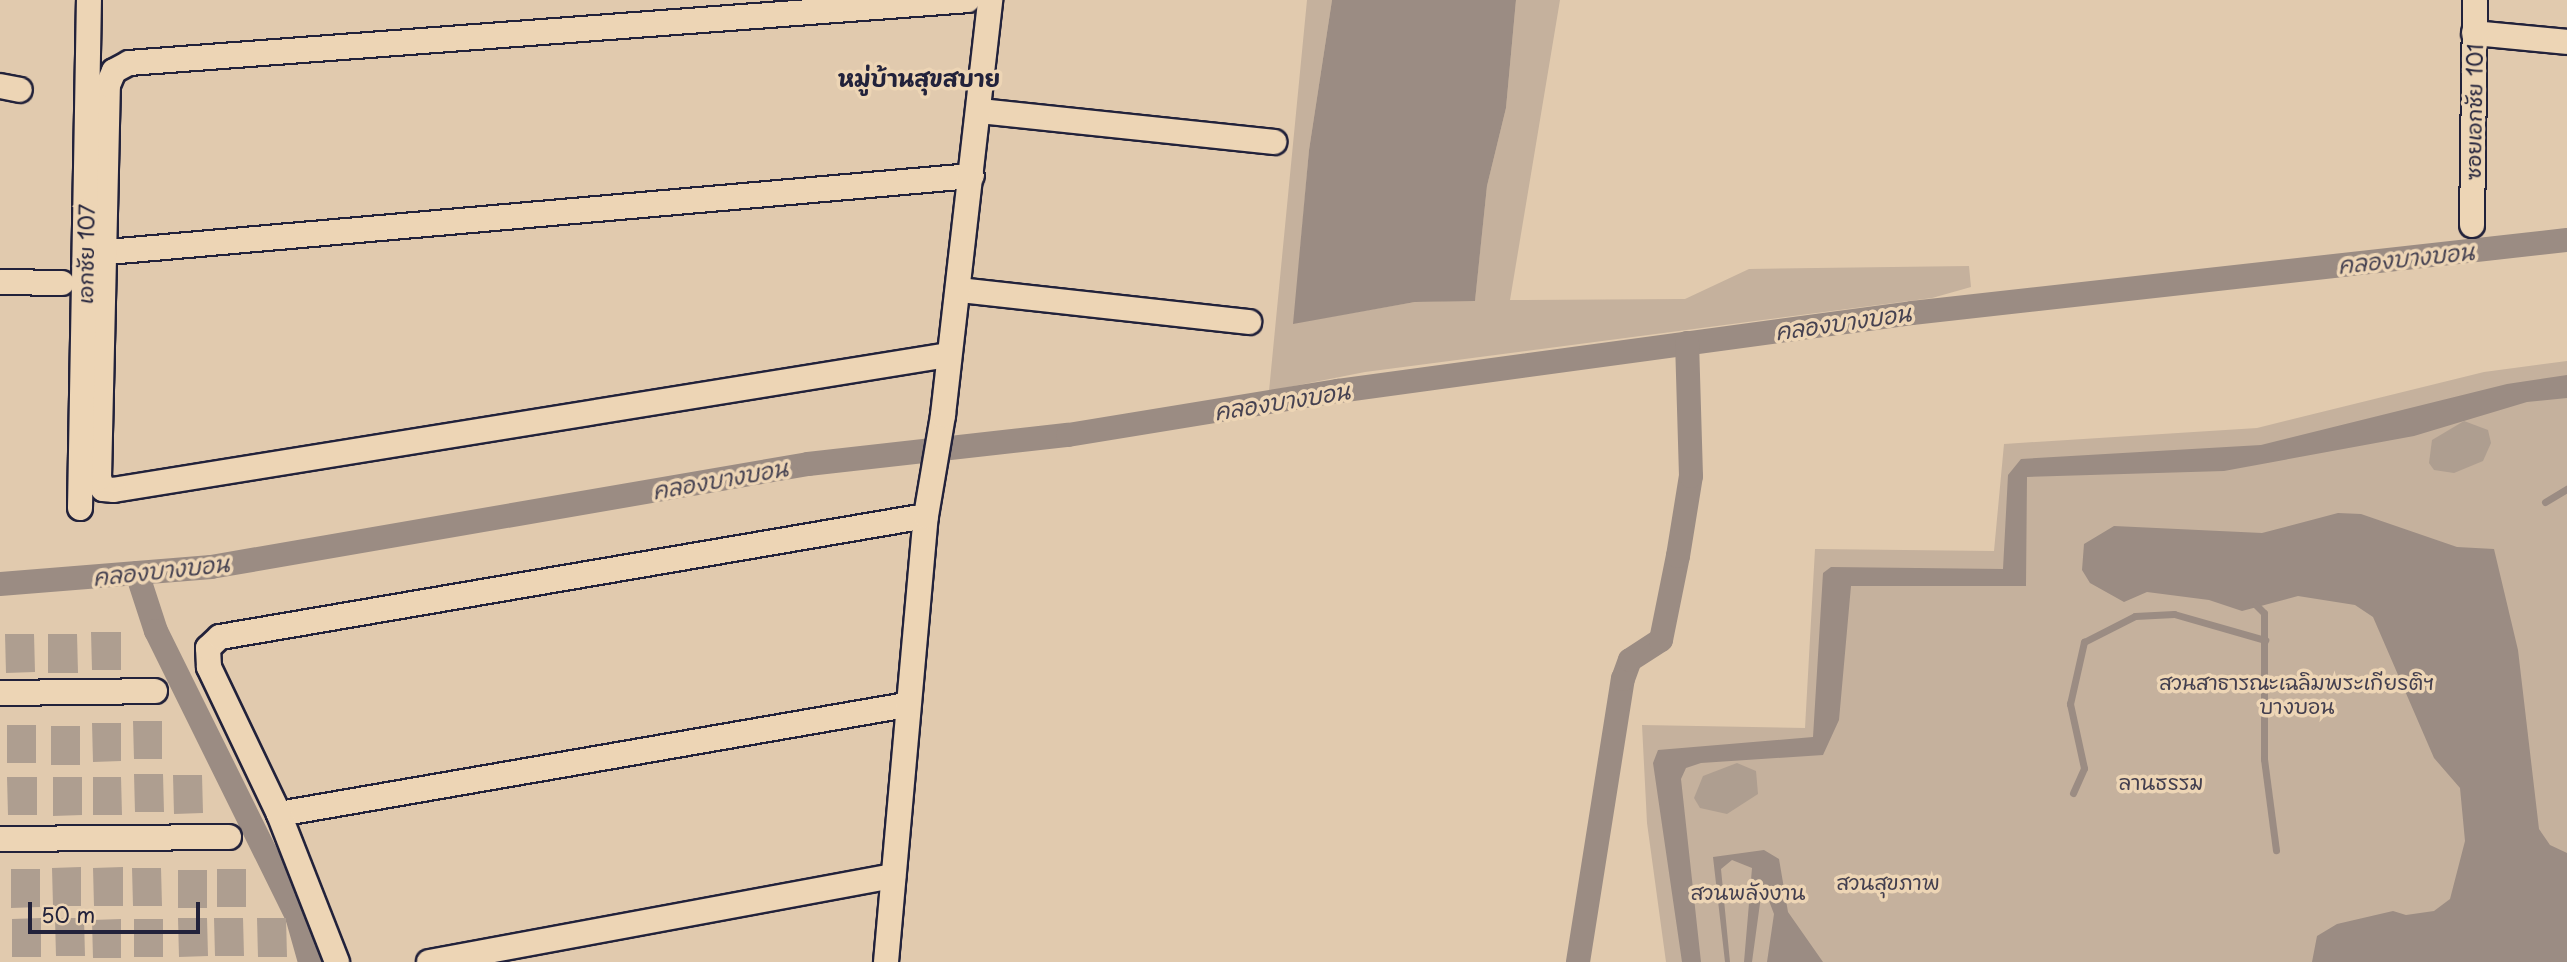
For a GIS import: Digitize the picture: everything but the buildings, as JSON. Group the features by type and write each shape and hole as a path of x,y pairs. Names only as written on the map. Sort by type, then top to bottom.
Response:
{"street":[{"name":"เอกชัย 107","path":"80,508 89,0"},
{"path":"948,355 114,490 103,489 99,478 108,251 108,85 114,71 129,63 968,0"},
{"path":"886,962 906,705 926,516 943,415 948,355 959,290 990,0"},
{"name":"ซอยเอกชัย 101","path":"2472,225 2475,0"},
{"path":"2474,33 2567,42"},
{"path":"980,111 1273,142"},
{"path":"108,251 972,176"},
{"path":"0,282 62,283"},
{"path":"959,290 1249,321"},
{"path":"337,962 279,814 209,667 208,648 220,637 926,516"},
{"path":"0,693 155,691"},
{"path":"279,814 906,705"},
{"path":"0,839 229,837"},
{"path":"429,962 894,877"}],"green space":[{"path":"1307,0 1332,0 1309,150 1294,323 1415,302 1475,300 1487,186 1506,108 1516,0 1560,0 1510,300 1685,299 1749,269 1969,266 1971,287 1932,298 1365,372 1269,391"},
{"name":"สวนสาธารณะเฉลิมพระเกียรติฯ บางบอน","path":"2567,361 2567,962 1666,962 1647,823 1642,725 1805,728 1815,549 1994,551 2004,444 2257,428 2484,372"}],"shaded area":[{"path":"1332,0 1516,0 1506,108 1487,186 1475,301 1415,302 1293,324 1309,150"},
{"path":"2567,375 2567,398 2527,402 2414,436 2224,471 2027,477 2026,586 1851,586 1839,720 1823,755 1701,763 1686,768 1681,779 1701,962 1682,962 1653,763 1658,750 1813,737 1823,573 1831,567 2003,569 2008,475 2021,459 2261,445 2507,384"},
{"path":"2338,513 2361,514 2457,547 2494,549 2518,650 2539,829 2550,845 2567,853 2567,962 2312,962 2317,936 2337,924 2393,911 2406,915 2434,911 2450,899 2465,841 2460,788 2434,758 2373,617 2355,605 2298,596 2242,611 2209,600 2147,592 2124,602 2090,583 2082,570 2084,544 2114,526 2262,533"},
{"path":"1764,850 1779,859 1788,912 1823,962 1767,962 1774,914 1766,893 1761,896 1752,962 1744,962 1752,868 1732,860 1721,869 1730,962 1725,962 1713,857"}],"waterway":[{"name":"คลองบางบอน","path":"0,584 211,567 808,464 1068,435 1338,391 1912,313 2567,240"},
{"path":"1578,962 1623,679 1630,660 1661,640 1678,556 1691,476 1687,343"},
{"path":"2545,502 2567,489"},
{"path":"137,573 156,631 297,916 310,962"},
{"path":"2256,605 2264,613 2264,759 2276,850"},
{"path":"2073,793 2084,768 2070,704 2084,642 2135,616 2174,614 2265,640"}],"district":[{"name":"หมู่บ้านสุขสบาย","path":"919,78"}],"park label":[{"name":"ลานธรรม","path":"2161,781"},
{"name":"สวนสุขภาพ","path":"1888,881"},
{"name":"สวนพลังงาน","path":"1748,891"}]}
